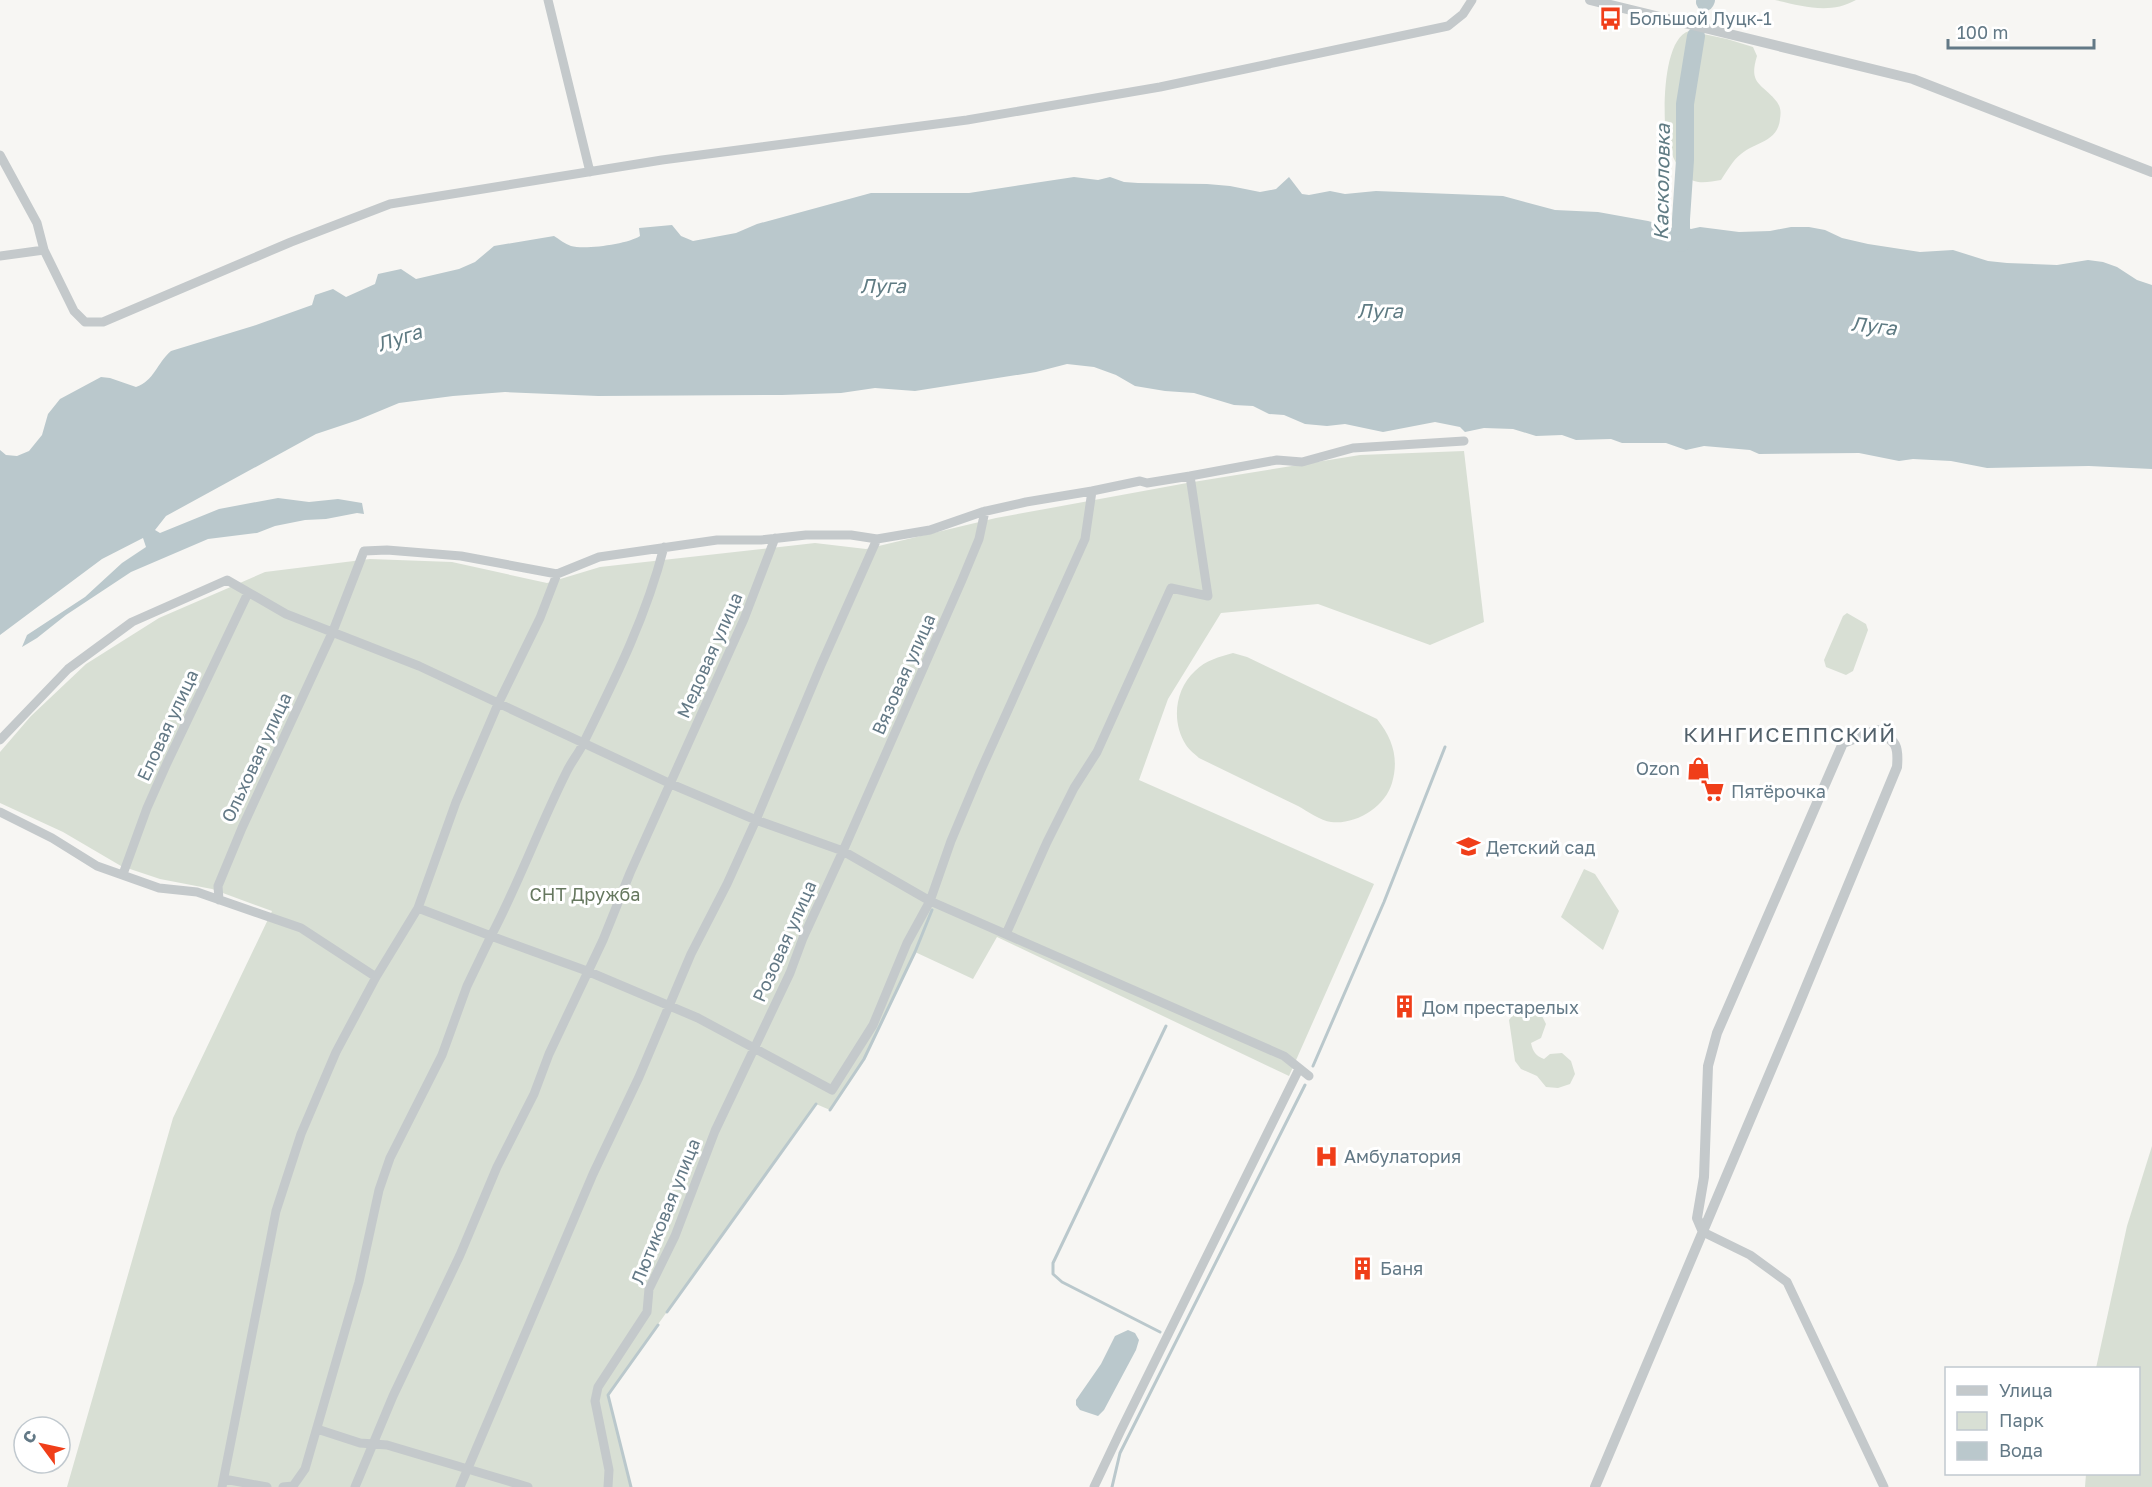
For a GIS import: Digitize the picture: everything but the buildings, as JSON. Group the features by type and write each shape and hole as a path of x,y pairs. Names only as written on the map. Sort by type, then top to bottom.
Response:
{"street":[{"path":"548,0 590,172"},
{"path":"0,155 37,223 44,250 74,311 85,321 104,322 291,242 390,204 662,160 967,120 1161,87 1448,26 1463,14 1472,0"},
{"path":"1590,0 1913,79 2152,172"},
{"path":"0,256 44,250"},
{"path":"267,1487 223,1483 276,1211 301,1134 331,1062 376,977 418,908 456,802 498,704 526,650 557,574 599,557 717,540 806,535 851,535 877,539 930,530 985,511 1140,481 1147,483 1277,460 1302,462 1353,448 1464,441"},
{"path":"1006,934 1074,788 1097,752 1171,588 1208,597 1190,476"},
{"path":"418,908 587,971 669,1005 832,1090 873,1025 907,943 930,901 951,841 976,782 1085,539 1092,491"},
{"name":"Вязовая улица","path":"844,849 962,580 979,539 985,511"},
{"name":"Медовая улица","path":"355,1487 375,1444 393,1396 603,940 630,873 744,619 775,538"},
{"path":"460,1487 593,1174 639,1077 691,954 727,884 877,539"},
{"path":"284,1487 293,1486 305,1469 361,1273 379,1190 390,1158 442,1055 460,1004 567,771 583,744 634,641 664,547"},
{"name":"Ольховая улица","path":"219,900 218,886 242,828 333,631 364,551 387,550 462,556 557,574"},
{"path":"0,740 68,669 132,622 227,580 286,614 419,666 671,784 756,819 844,849 930,901 1284,1056 1310,1076"},
{"name":"Еловая улица","path":"123,874 147,808 167,763 248,593"},
{"path":"1595,1487 1703,1232 1867,842 1897,766 1898,753 1895,742 1877,730 1844,743 1717,1033 1708,1066 1704,1177 1697,1218 1703,1232 1750,1255 1787,1282 1884,1487"},
{"path":"0,812 52,838 97,866 159,888 197,892 301,928 376,977"},
{"name":"Розовая улица","path":"753,1047 790,973 803,938 844,849"},
{"name":"Лютиковая улица","path":"608,1487 609,1470 595,1401 598,1387 647,1312 649,1289 675,1236 715,1131 753,1047"},
{"path":"1094,1487 1299,1069"},
{"path":"317,1429 360,1443 387,1445 528,1487"}],"green space":[{"path":"1775,0 1856,0 1836,7 1816,8"},
{"path":"1689,31 1753,47 1757,56 1755,78 1777,102 1781,112 1775,132 1765,141 1738,156 1721,180 1701,182 1689,178 1675,161 1667,140 1665,93 1670,61 1680,37"},
{"name":"СНТ Дружба","path":"1464,451 1484,622 1430,645 1318,604 1221,613 1168,699 1139,780 1374,884 1289,1076 997,937 973,979 915,952 864,1058 830,1110 816,1104 608,1394 631,1487 67,1487 173,1118 272,911 212,889 160,879 121,866 63,832 0,803 0,752 31,716 86,664 159,618 265,572 370,559 452,562 547,583 600,567 815,543 866,549 996,518 1187,483 1360,455"},
{"path":"1847,613 1866,624 1868,630 1853,671 1846,675 1826,667 1824,660 1843,616"},
{"path":"1233,653 1247,657 1377,719 1391,742 1395,766 1388,792 1376,807 1350,821 1327,821 1199,758 1189,749 1181,736 1177,716 1179,696 1183,687 1188,678 1204,664"},
{"path":"1584,869 1595,874 1619,911 1603,950 1561,917"},
{"path":"1530,1006 1539,1010 1546,1024 1541,1038 1531,1043 1534,1051 1544,1059 1550,1054 1562,1053 1571,1061 1575,1074 1570,1084 1558,1088 1546,1087 1537,1076 1521,1069 1515,1061 1509,1020 1516,1011"},
{"path":"2152,1146 2152,1487 2085,1487 2086,1475 2140,1475 2140,1367 2096,1367 2127,1226"}],"water":[{"name":"Луга","path":"1074,177 1098,180 1110,177 1124,182 1138,183 1207,184 1260,192 1276,189 1289,177 1302,194 1309,195 1330,191 1345,194 1376,191 1503,196 1555,210 1598,212 1648,221 1659,224 1665,231 1681,219 1686,227 1691,229 1700,227 1739,232 1809,227 1868,244 1920,252 1953,250 1988,261 2057,265 2088,260 2103,262 2117,267 2137,280 2152,285 2152,469 2089,466 1987,468 1951,461 1913,459 1899,461 1859,453 1759,454 1750,450 1704,446 1686,450 1666,443 1622,443 1611,439 1576,440 1562,435 1536,436 1513,429 1484,428 1465,432 1460,427 1435,422 1383,432 1345,424 1327,426 1305,424 1284,415 1269,414 1253,406 1234,405 1194,393 1135,386 1116,375 1094,367 1067,364 1036,372 915,391 875,388 841,393 782,395 598,396 505,392 453,396 399,403 316,434 166,516 155,530 160,533 219,509 278,498 309,502 338,499 362,503 364,514 305,520 275,526 257,533 208,539 131,572 22,647 27,635 85,597 122,563 146,547 143,538 102,559 0,635 0,450 6,455 17,456 29,451 42,435 48,414 60,399 101,377 136,387 147,381 171,351 312,305 315,295 333,289 346,297 375,284 378,274 401,269 416,279 459,269 475,262 494,246 554,236 571,246 606,246 626,242 640,236 639,228 672,225 681,236 693,241 736,233 757,224 871,193 969,193"},
{"path":"1128,1330 1135,1333 1139,1340 1136,1350 1104,1410 1098,1416 1080,1410 1076,1405 1076,1400 1101,1364 1115,1336"}],"waterway":[{"name":"Касколовка","path":"1681,243 1685,104 1696,36"},
{"path":"1313,1066 1384,902 1445,747"},
{"path":"830,1110 864,1059 915,952 932,910"},
{"path":"1160,1332 1062,1282 1053,1274 1053,1263 1166,1026"},
{"path":"1112,1487 1120,1453 1305,1085"},
{"path":"667,1312 816,1104"},
{"path":"631,1487 608,1395 658,1325"}],"place":[{"name":"Большой Луцк-1","path":"1611,18"},
{"name":"Ozon","path":"1698,768"},
{"name":"Пятёрочка","path":"1713,791"},
{"name":"Детский сад","path":"1468,847"},
{"name":"Дом престарелых","path":"1404,1007"},
{"name":"Амбулатория","path":"1326,1156"},
{"name":"Баня","path":"1362,1268"}],"district":[{"name":"КИНГИСЕППСКИЙ","path":"1790,734"}]}
